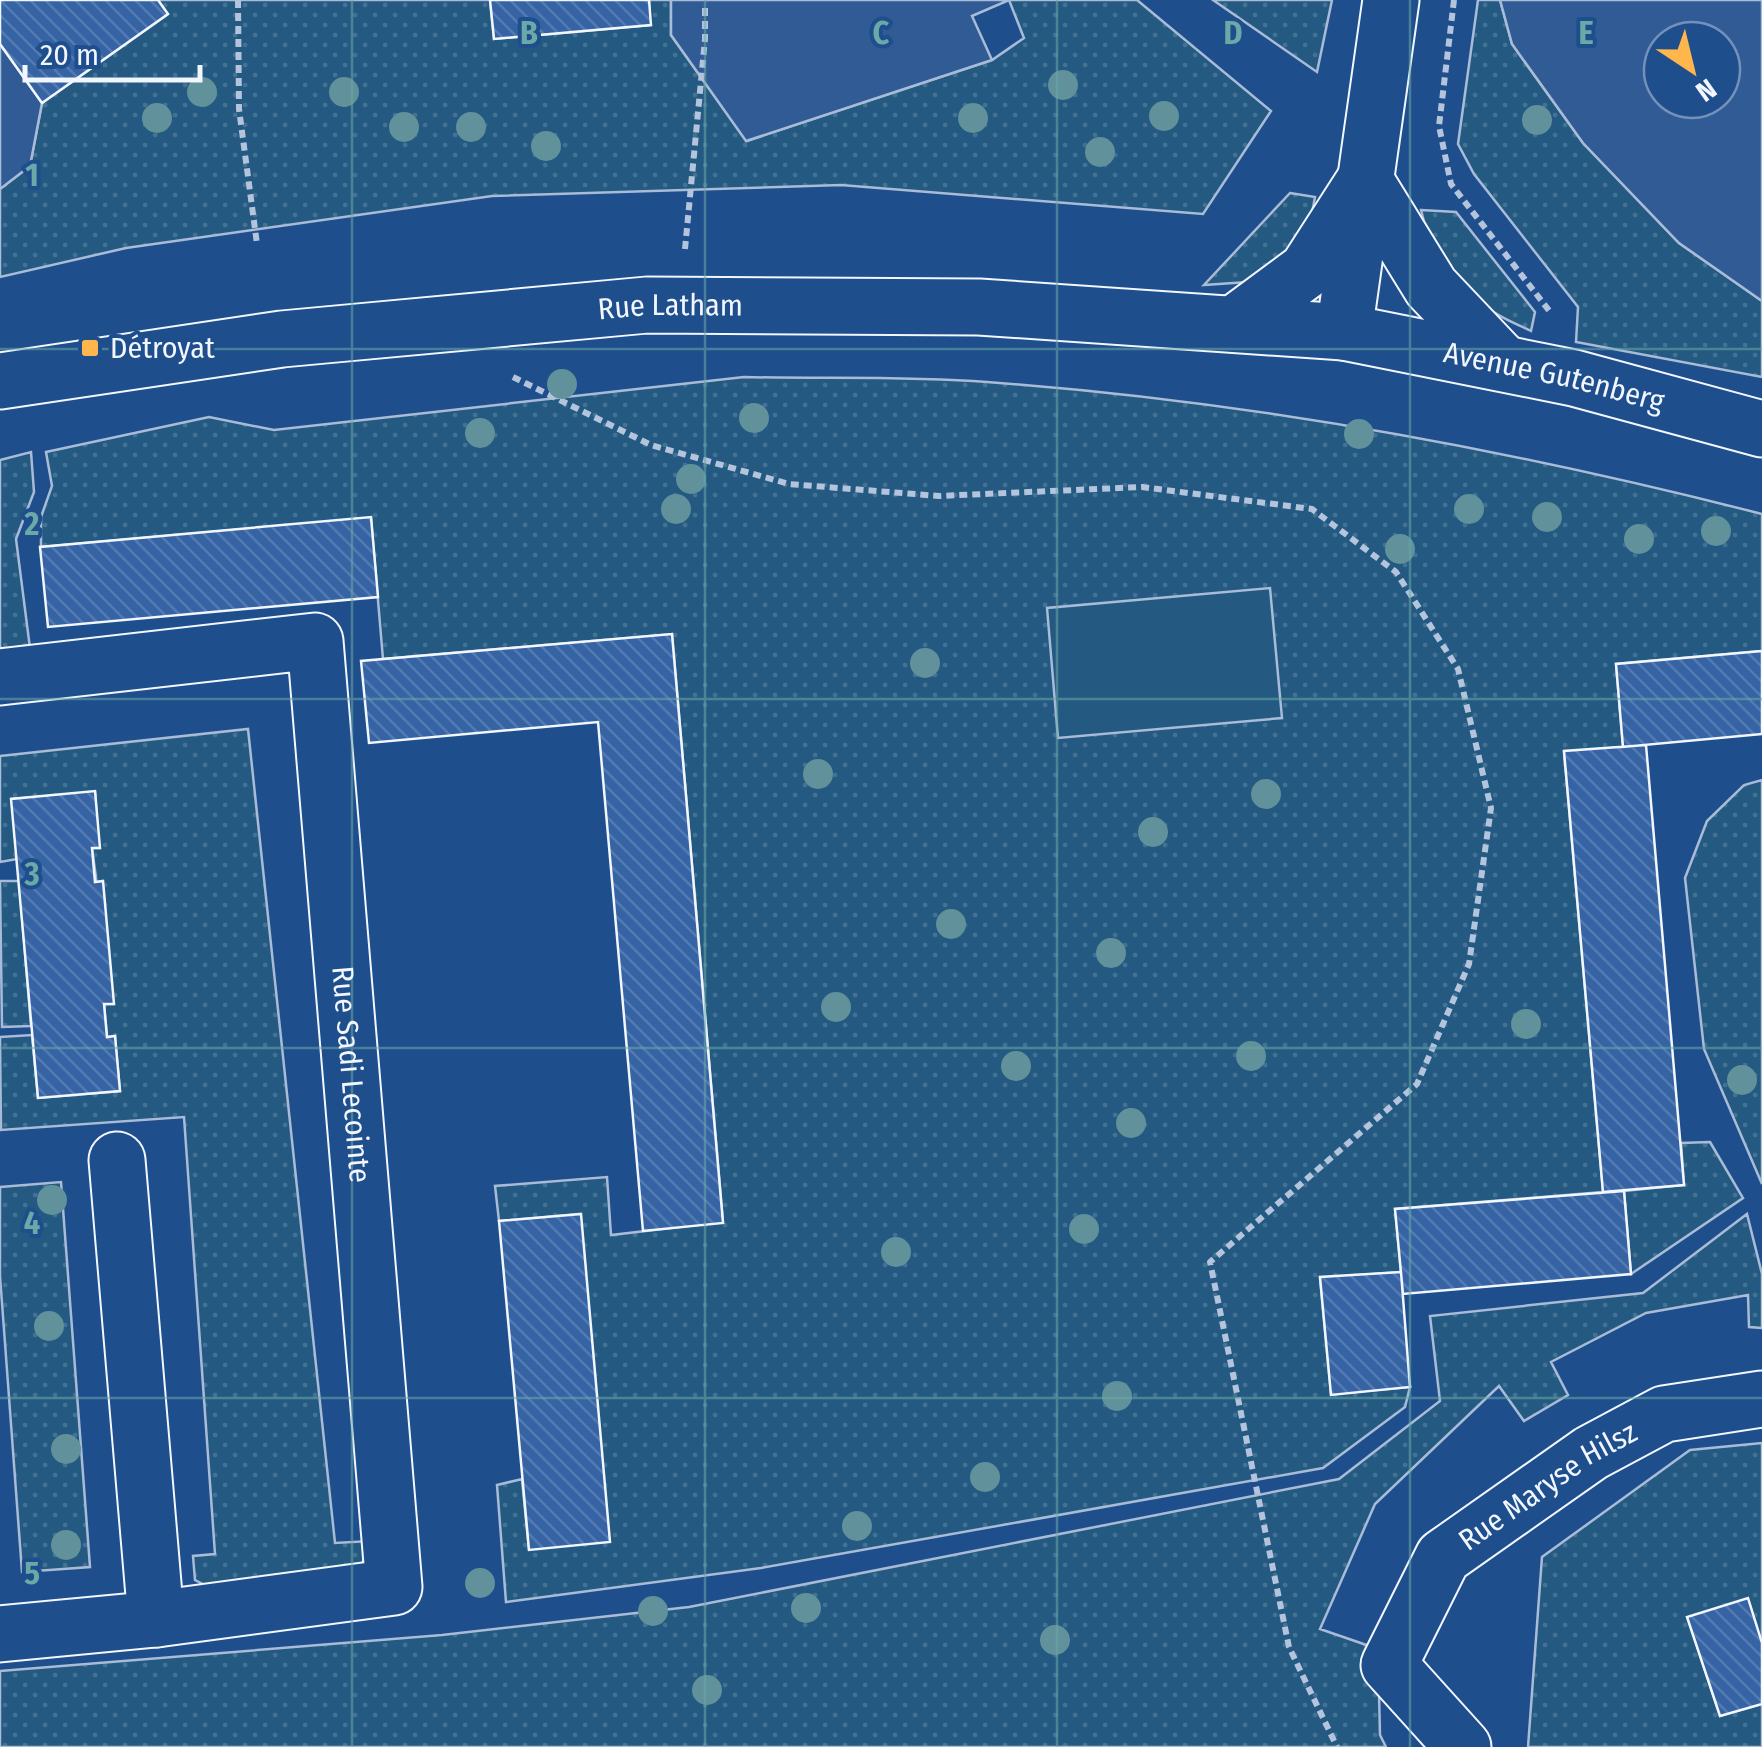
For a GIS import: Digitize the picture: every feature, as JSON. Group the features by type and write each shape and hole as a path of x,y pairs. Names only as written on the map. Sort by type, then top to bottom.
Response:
{"street":[{"path":"1344,332 1391,0"},
{"path":"1234,324 1306,270 1365,180"},
{"path":"1365,180 1430,286 1503,364"},
{"name":"Rue Latham","path":"0,380 282,339 647,305 980,307 1344,332"},
{"name":"Avenue Gutenberg","path":"1344,332 1574,378 1762,430"},
{"name":"Rue Sadi Lecointe","path":"0,677 315,641 394,1587 156,1619 0,1634"},
{"path":"116,1160 156,1619"},
{"name":"Rue Maryse Hilsz","path":"1463,1747 1389,1665 1444,1557 1591,1453 1664,1414 1762,1398"}],"path":[{"path":"238,0 238,109 257,244"},
{"path":"1454,0 1439,126 1451,184 1551,313 1548,324"},
{"path":"679,306 705,7"},
{"path":"522,370 503,372 651,445 789,484 939,496 1142,487 1312,509 1396,572 1458,670 1491,808 1469,964 1417,1084 1210,1262 1289,1647 1338,1747"}],"shaded area":[{"path":"158,0 490,0 494,39 650,25 649,0 671,0 671,35 747,141 992,60 1024,38 1009,0 1137,0 1271,111 1203,214 841,185 492,196 126,248 0,277 0,189 30,166 42,103 167,15"},
{"path":"671,0 1009,0 972,16 992,60 746,141 671,35"},
{"path":"1213,0 1332,0 1317,72"},
{"path":"1478,0 1500,0 1512,44 1583,143 1679,243 1762,301 1762,377 1576,342 1578,307 1474,174 1458,144"},
{"path":"1500,0 1762,0 1762,301 1679,243 1583,143 1512,44"},
{"path":"0,44 42,103 30,166 0,189"},
{"path":"1290,193 1315,197 1299,244 1248,282 1204,285"},
{"path":"1421,210 1456,212 1535,312 1531,331 1493,312 1466,288 1430,237"},
{"path":"744,377 957,380 1085,390 1280,415 1474,449 1762,514 1762,651 1616,664 1623,747 1564,752 1603,1192 1395,1209 1401,1272 1320,1278 1331,1394 1410,1387 1405,1407 1323,1468 761,1568 506,1602 497,1485 522,1479 529,1550 580,1214 499,1221 495,1186 607,1177 611,1235 723,1222 672,634 383,659 371,518 41,547 41,517 52,486 46,452 209,417 274,430"},
{"path":"31,452 34,492 16,539 31,656 14,656 0,647 0,460"},
{"path":"1270,588 1282,718 1058,738 1047,608"},
{"path":"248,729 335,1543 370,1541 363,1562 342,1579 228,1597 195,1580 193,1556 215,1554 184,1117 1,1130 0,1037 32,1035 38,1098 120,1091 115,1037 107,1037 104,1004 113,1004 92,848 99,848 95,792 12,799 17,859 0,862 0,756"},
{"path":"1762,780 1762,1184 1704,1049 1685,878 1707,821 1744,785"},
{"path":"0,881 19,881 31,1026 2,1027"},
{"path":"1710,1142 1743,1198 1631,1274 1624,1191 1684,1185 1681,1143"},
{"path":"61,1182 90,1567 22,1572 0,1276 0,1187"},
{"path":"1747,1214 1762,1274 1762,1328 1749,1327 1748,1295 1646,1313 1551,1362 1568,1395 1524,1421 1499,1386 1375,1504 1320,1629 1378,1649 1380,1735 1386,1747 0,1747 0,1671 442,1635 689,1607 1339,1479 1440,1401 1430,1316 1643,1293"},
{"path":"1762,1443 1762,1643 1688,1618 1720,1716 1762,1704 1762,1747 1528,1747 1542,1557 1690,1450"}],"building":[{"path":"0,0 158,0 168,14 42,103 0,44"},
{"path":"490,0 649,0 651,25 494,39"},
{"path":"371,517 378,597 48,627 40,547"},
{"path":"672,634 723,1223 643,1231 598,722 369,743 361,661"},
{"path":"1762,651 1762,734 1623,747 1616,664"},
{"path":"1646,745 1684,1185 1603,1192 1564,751"},
{"path":"95,791 100,848 92,848 95,882 103,881 114,1004 104,1004 107,1037 115,1036 120,1091 38,1098 11,799"},
{"path":"1624,1191 1631,1274 1403,1294 1395,1209"},
{"path":"581,1214 610,1542 529,1550 499,1221"},
{"path":"1401,1272 1410,1387 1331,1395 1320,1277"},
{"path":"1748,1598 1762,1643 1762,1704 1720,1716 1687,1617"}],"place":[{"name":"Détroyat","path":"90,348"}]}
